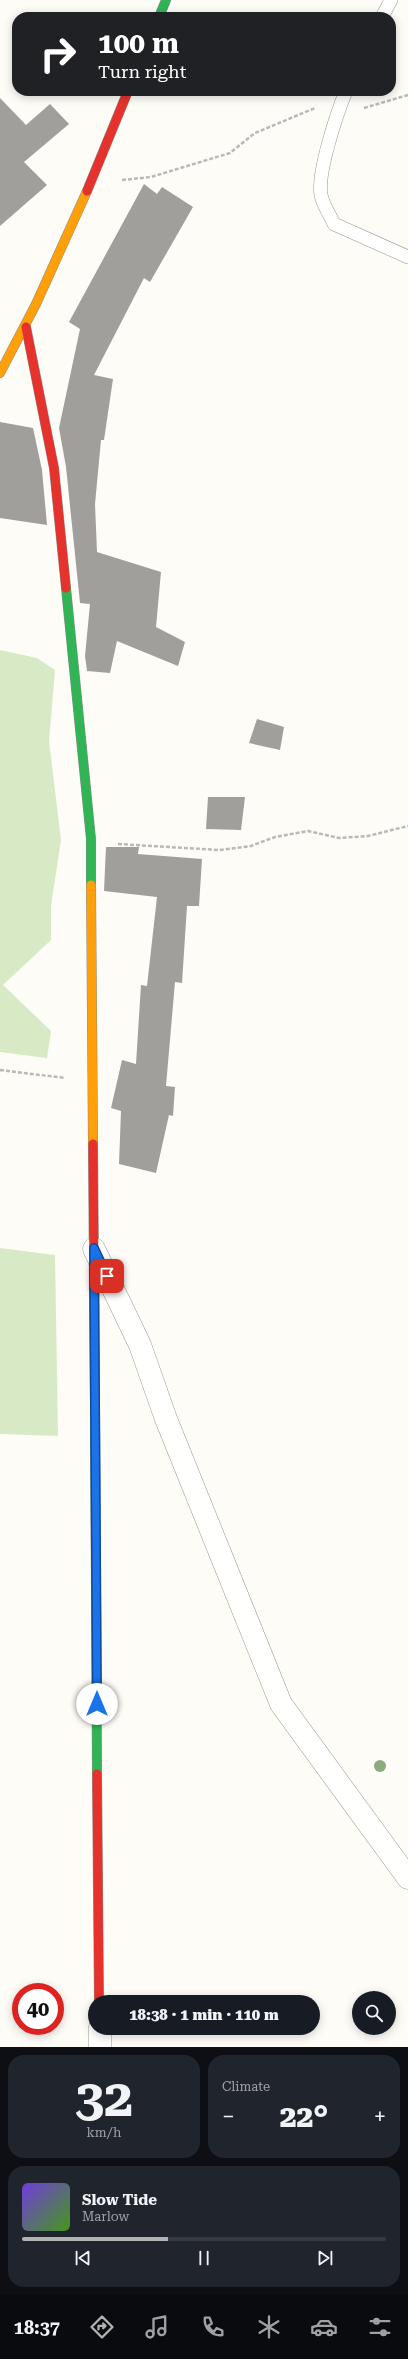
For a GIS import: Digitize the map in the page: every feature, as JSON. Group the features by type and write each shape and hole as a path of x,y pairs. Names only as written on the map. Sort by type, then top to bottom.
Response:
{"street":[{"path":"161,12 166,0"},
{"path":"0,373 26,327 88,187 126,96"},
{"path":"26,327 54,468 91,846 99,1995"},
{"path":"94,1248 140,1345 166,1419 281,1704 408,1878"},
{"path":"100,2035 100,2047"}],"lane":[{"path":"385,12 391,0"},
{"path":"344,96 339,108 324,163 321,195 334,224 408,257"}],"path":[{"path":"88,187 129,179 151,177 230,153 255,133 294,115 314,108 368,108 408,95"},
{"path":"91,846 121,844 219,850 251,846 275,837 308,831 339,838 368,836 408,826"},
{"path":"0,1070 93,1081"}],"green space":[{"path":"0,650 37,658 55,670 49,741 61,840 51,906 51,940 3,985 51,1031 47,1058 0,1052"},
{"path":"0,1248 55,1255 58,1436 0,1434"}],"building":[{"path":"0,98 26,125 50,104 69,124 24,162 47,185 0,226"},
{"path":"144,184 157,194 162,187 193,207 150,282 144,278 94,375 113,379 104,440 101,440 95,504 97,552 161,572 156,627 185,642 178,666 117,641 110,673 87,671 85,656 90,604 80,603 66,467 59,428 80,329 69,322"},
{"path":"0,422 33,428 42,470 47,525 0,518"},
{"path":"257,719 284,727 280,750 249,743"},
{"path":"208,797 245,797 241,830 206,829"},
{"path":"106,847 139,847 138,854 202,859 199,906 187,906 182,983 175,982 166,1086 175,1087 173,1116 169,1115 156,1173 119,1164 121,1111 111,1108 122,1060 136,1064 141,985 147,986 157,897 104,891"}],"traffic: fast":[{"path":"161,12 166,0"},
{"path":"66,588 91,839 91,885"},
{"path":"95,1410 97,1774"}],"traffic: slow":[{"path":"0,373 36,304 87,191"},
{"path":"91,885 93,1144"}],"traffic: jam":[{"path":"87,191 126,96"},
{"path":"26,327 54,468 66,588"},
{"path":"93,1144 95,1410"},
{"path":"97,1774 99,1995"}],"route":[{"path":"97,1704 94,1248 107,1276"}]}
